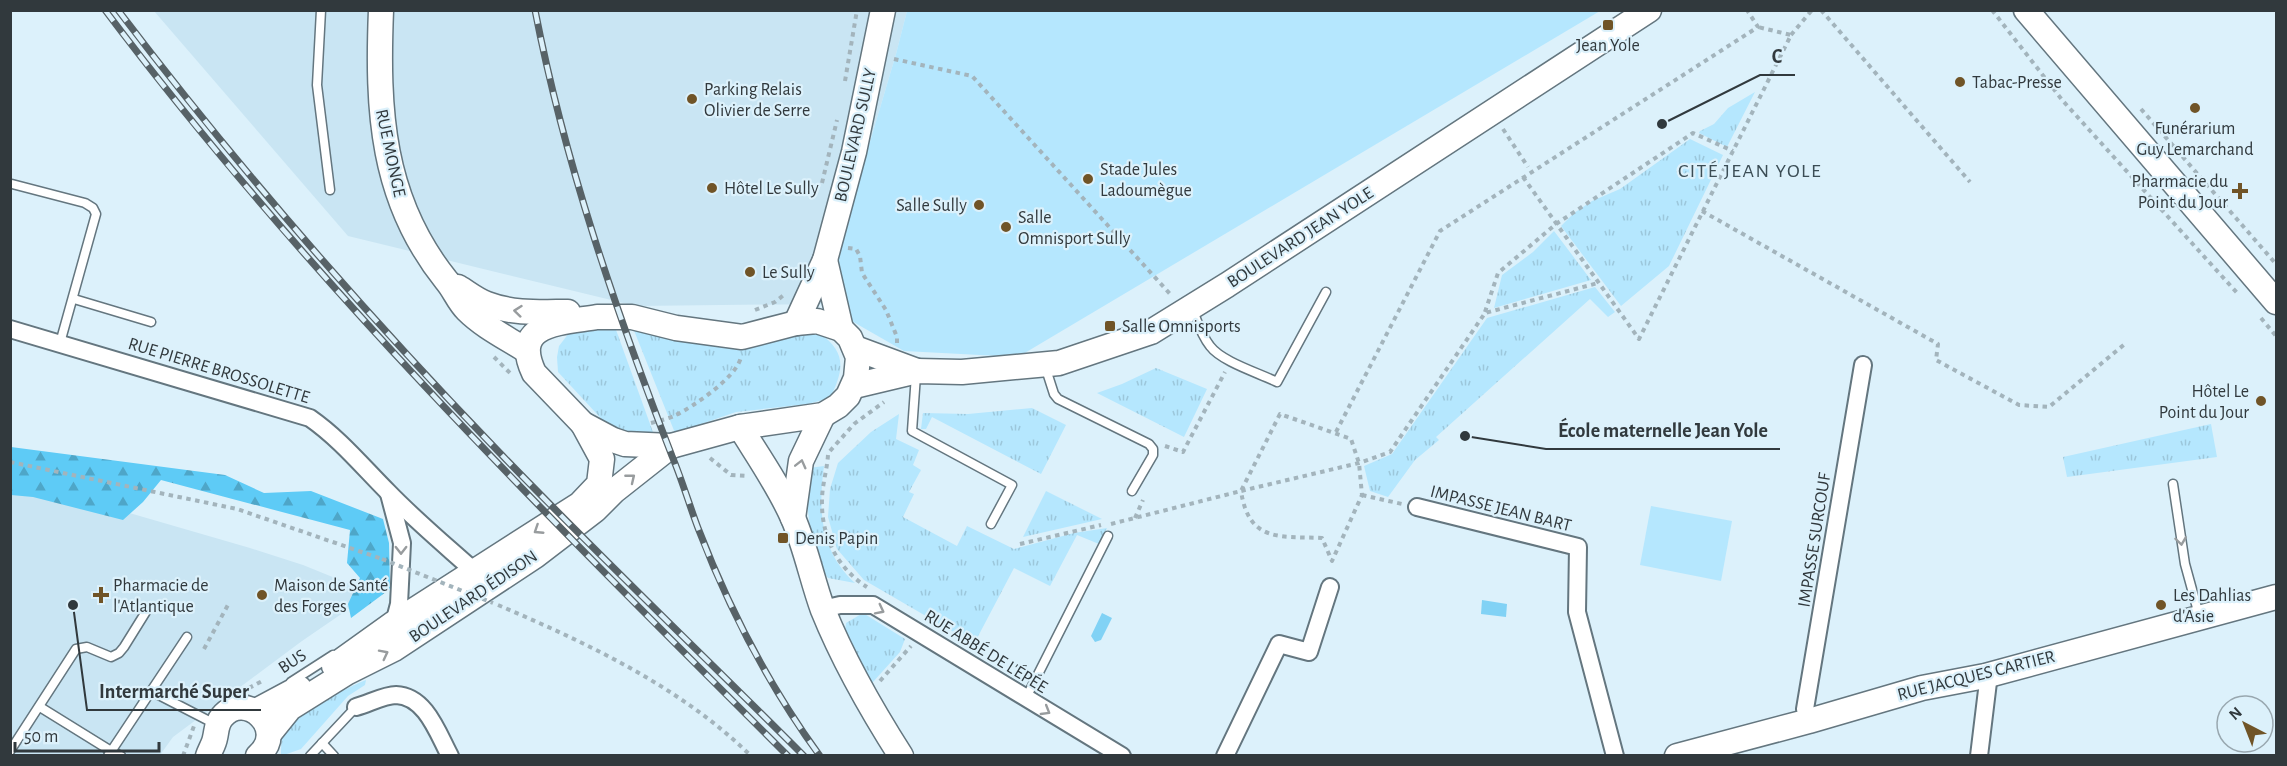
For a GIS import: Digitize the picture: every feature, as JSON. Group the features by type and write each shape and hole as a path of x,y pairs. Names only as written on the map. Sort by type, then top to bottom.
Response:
{"main road":[{"name":"RUE MONGE","path":"381,10 379,67 381,105 393,178 405,215 432,262 465,308 484,324 528,351"},
{"name":"BOULEVARD SULLY","path":"795,323 826,253 854,152 883,10"},
{"name":"BOULEVARD JEAN YOLE","path":"854,386 904,370 962,372 1045,365 1091,353 1151,332 1183,303 1649,10"},
{"path":"2027,11 2277,302"},
{"name":"BOULEVARD SULLY","path":"826,253 858,368 854,386"},
{"name":"RUE MONGE","path":"448,282 476,299 502,309 527,312 576,312 597,317"},
{"path":"742,337 676,328 632,317 597,317 546,326 530,338 528,351 534,373 584,424 625,444 671,446 740,427 823,415 838,406 854,386"},
{"name":"BOULEVARD JEAN YOLE","path":"742,337 795,323 817,321 904,370"},
{"path":"793,518 801,461 823,415"},
{"name":"BOULEVARD ÉDISON","path":"217,743 223,716 230,710 251,710 303,686 394,623 580,504 599,484 602,459 584,424"},
{"path":"740,427 793,518 823,609 842,654 863,696 901,756"},
{"name":"BOULEVARD ÉDISON","path":"258,756 267,743 269,734 290,708 346,673 393,649 519,566 595,510 671,446"},
{"name":"RUE JACQUES CARTIER","path":"1682,755 1922,688 1985,676 2277,597"},
{"path":"251,710 267,725 269,734"}],"street":[{"name":"RUE PIERRE BROSSOLETTE","path":"10,329 310,418 335,436 389,493 474,571"},
{"name":"IMPASSE SURCOUF","path":"1809,721 1805,709 1863,365"},
{"name":"RUE PIERRE BROSSOLETTE","path":"389,493 402,543 399,604 394,623"},
{"name":"IMPASSE JEAN BART","path":"1417,507 1578,547 1577,612 1615,756"},
{"path":"474,571 519,566"},
{"path":"1225,756 1279,644 1309,652 1330,587"},
{"name":"RUE ABBÉ DE L'ÉPÉE","path":"823,609 840,605 873,605 1122,756"},
{"path":"1979,756 1984,694 1988,682 1985,676"},
{"path":"356,707 394,695 410,698 429,717 450,756"}],"lane":[{"path":"321,10 317,85 330,190"},
{"path":"12,184 85,203 93,208 96,214 74,299 60,342"},
{"path":"1183,303 1212,349 1277,382 1326,292"},
{"path":"74,299 151,322"},
{"path":"1045,365 1050,386 1058,399 1149,444 1153,449 1153,455 1132,491"},
{"path":"904,370 912,431 1012,485 991,524"},
{"path":"2173,484 2185,564 2200,617"},
{"path":"1026,698 1108,536"},
{"path":"10,751 76,650 87,647 111,657 119,653 147,610"},
{"path":"109,753 187,638"},
{"path":"151,691 217,743"},
{"path":"40,707 109,753 121,756"},
{"path":"309,756 356,707"},
{"path":"322,743 334,756"}],"path":[{"path":"844,84 858,10"},
{"path":"1747,10 1758,27 1791,36"},
{"path":"1523,177 1639,339 1791,36 1812,10"},
{"path":"1821,10 1970,182"},
{"path":"1992,10 2063,101 2245,301"},
{"path":"1336,432 1440,231 1758,27"},
{"path":"850,50 972,76 1183,303"},
{"path":"2138,105 2277,264"},
{"path":"819,194 837,117"},
{"path":"1020,544 1359,463 1390,452 1485,313 1498,273 1556,224 1693,133 1732,151"},
{"path":"1702,211 1938,344 1936,360 2019,405 2049,407 2126,343"},
{"path":"826,253 856,249 860,256 862,273 875,291 897,337 904,370 895,393 854,424 828,454 822,500 827,535 833,551 851,576 875,592"},
{"path":"1485,313 1599,283"},
{"path":"645,425 673,417 686,410 736,370 741,360 744,319 747,314 775,302 791,286"},
{"path":"2253,310 2277,336"},
{"path":"1149,444 1166,446 1183,452 1232,361"},
{"path":"1331,570 1332,561 1358,509 1362,495 1359,463 1351,439 1280,414 1241,491 1243,505 1260,530 1270,535 1322,538 1332,561"},
{"path":"705,454 731,476"},
{"path":"10,462 237,509 382,560 493,603 551,628 653,682 705,716 732,737 751,756"},
{"path":"1362,495 1417,507"},
{"path":"204,649 229,603"},
{"path":"863,696 874,688 921,633"}],"shaded area":[{"path":"154,11 907,11 822,304 636,306 348,236"},
{"path":"11,483 126,512 250,548 303,565 372,593 302,641 173,737 160,755 11,756"},
{"path":"1482,600 1507,604 1506,617 1481,614"},
{"path":"1102,613 1112,618 1101,640 1095,642 1091,636"}],"green space":[{"name":"Stade Jules Ladoumègue","path":"907,11 1600,11 1018,357 904,351 822,304"},
{"path":"1755,92 1727,147 1699,133 1714,124 1728,108"},
{"path":"1690,139 1723,155 1669,266 1621,306 1561,226 1574,213 1592,201 1620,189"},
{"path":"1554,231 1591,280 1494,308 1502,275 1533,252"},
{"path":"1595,287 1615,312 1608,317 1590,299 1436,437 1439,440 1415,460 1388,497 1370,491 1364,466 1392,454 1487,318"},
{"path":"631,323 819,333 828,340 838,355 840,370 838,379 830,398 808,404 736,412 675,433"},
{"path":"586,327 615,327 654,435 633,437 608,426 558,372 559,346 569,333"},
{"path":"1156,368 1207,389 1184,437 1097,393"},
{"path":"1032,408 1066,425 1041,474 932,417 926,429 921,429 923,413 968,414"},
{"path":"899,414 896,439 919,450 913,465 921,470 909,492 914,494 903,517 957,546 967,526 1014,549 1074,533 1107,528 1099,544 1077,535 1050,586 1014,568 974,644 864,580 837,549 828,517 830,489 838,463 871,432"},
{"path":"2211,424 2217,457 2067,477 2063,457"},
{"path":"11,447 225,475 264,493 311,491 383,519 389,543 390,589 351,618 348,604 360,578 347,563 350,530 161,480 143,502 123,520 33,497 11,495"},
{"path":"824,466 821,498 824,529 828,544 843,571 855,583 828,578 821,569 812,547 806,493 809,468"},
{"path":"1046,491 1102,519 1023,537"},
{"path":"1651,506 1732,521 1721,581 1640,565"},
{"path":"863,613 905,639 900,652 873,682 867,683 845,631 846,623"},
{"path":"366,680 365,685 348,696 301,749 281,756 282,737 289,725 321,702"}],"railway":[{"path":"105,10 183,110 347,302 520,486 788,756"},
{"path":"118,10 301,236 447,398 611,566 804,756"},
{"path":"535,10 561,124 594,236 631,347 698,528 751,646 784,702 820,756"}],"place":[{"name":"Jean Yole","path":"1608,25"},
{"name":"Tabac-Presse","path":"1960,82"},
{"name":"Parking Relais Olivier de Serre","path":"692,99"},
{"name":"Funérarium Guy Lemarchand","path":"2195,108"},
{"name":"C","path":"1662,124"},
{"name":"Stade Jules Ladoumègue","path":"1088,179"},
{"name":"Hôtel Le Sully","path":"712,188"},
{"name":"Pharmacie du Point du Jour","path":"2240,191"},
{"name":"Salle Sully","path":"979,205"},
{"name":"Salle Omnisport Sully","path":"1006,227"},
{"name":"Le Sully","path":"750,272"},
{"name":"Salle Omnisports","path":"1110,326"},
{"name":"Hôtel Le Point du Jour","path":"2261,401"},
{"name":"École maternelle Jean Yole","path":"1465,436"},
{"name":"Denis Papin","path":"783,538"},
{"name":"Pharmacie de l'Atlantique","path":"101,595"},
{"name":"Maison de Santé des Forges","path":"262,595"},
{"name":"Intermarché Super","path":"73,605"},
{"name":"Les Dahlias d'Asie","path":"2161,605"}],"district":[{"name":"CITÉ JEAN YOLE","path":"1750,170"}]}
